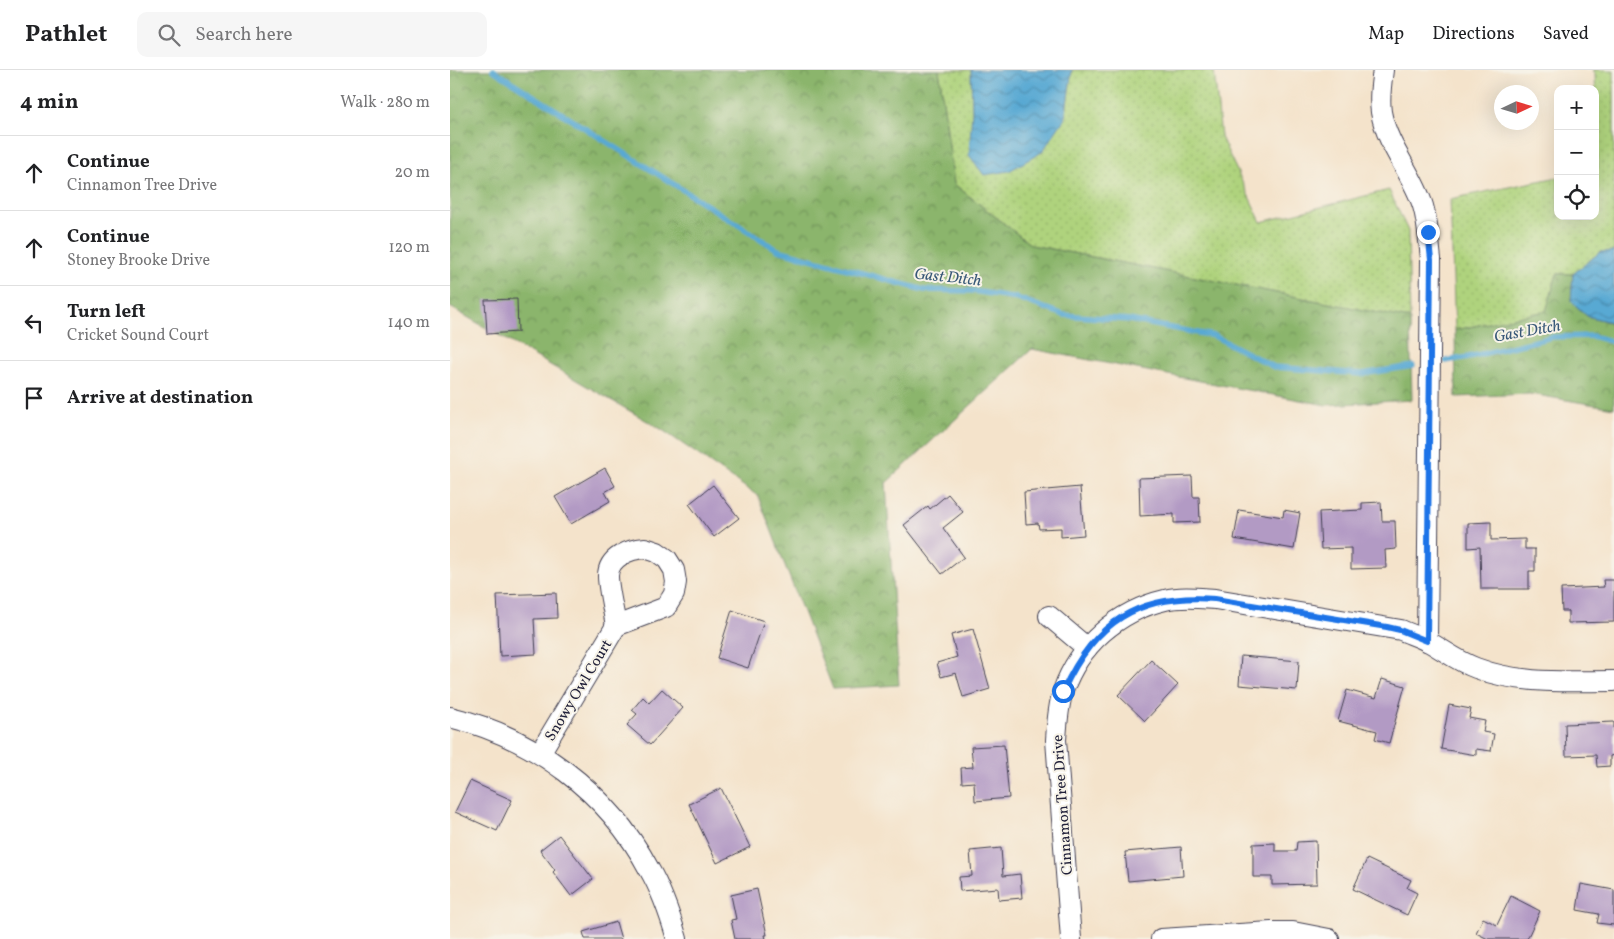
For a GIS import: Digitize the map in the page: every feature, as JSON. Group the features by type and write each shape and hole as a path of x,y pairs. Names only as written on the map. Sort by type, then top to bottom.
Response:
{"street":[{"path":"1383,70 1379,92 1381,113 1389,136 1423,206 1431,260 1427,641"},
{"name":"Cinnamon Tree Drive","path":"1071,939 1056,740 1057,716 1066,684 1073,669 1087,648 1102,632 1120,618 1142,607 1166,600 1191,597 1215,599 1400,630 1427,641 1462,662 1501,677 1546,682 1614,681"},
{"path":"1049,616 1087,648"},
{"name":"Snowy Owl Court","path":"540,753 616,626"},
{"path":"450,717 472,722 540,753 562,768 590,792 616,819 642,855 666,904 677,939"},
{"path":"1162,939 1293,932 1329,939"}],"green space":[{"path":"450,70 939,70 954,184 1031,245 1410,319 1412,400 1326,405 1032,349 886,483 899,685 833,689 758,496 661,429 450,307"},
{"path":"939,70 971,70 972,111 1065,118 1072,70 1214,70 1221,137 1261,222 1389,190 1408,231 1410,319 1031,245 954,184"},
{"path":"1593,70 1614,70 1614,251 1600,252 1573,274 1557,274 1547,311 1455,330 1450,199 1554,178 1554,220 1599,220 1599,85 1595,85 1595,73"},
{"path":"1557,274 1573,274 1571,301 1587,316 1614,323 1614,408 1530,394 1456,397 1455,330 1546,311"}],"water":[{"path":"971,70 1072,70 1065,118 1042,152 1009,171 984,175 969,155 972,111"},
{"path":"1614,251 1614,323 1587,316 1571,301 1573,274 1600,252"}],"building":[{"path":"517,299 518,332 487,334 485,300"},
{"path":"605,468 615,486 605,492 610,501 571,524 555,497"},
{"path":"1192,476 1193,497 1199,497 1200,522 1174,523 1174,514 1140,516 1139,478"},
{"path":"713,485 739,518 714,537 689,504"},
{"path":"1080,487 1084,535 1061,537 1061,528 1039,529 1038,523 1026,524 1024,492"},
{"path":"948,494 963,512 943,528 964,557 942,574 904,525 928,506 930,509"},
{"path":"1381,502 1382,521 1395,521 1396,549 1385,550 1386,568 1351,569 1351,548 1321,549 1319,512 1362,510 1362,503"},
{"path":"1239,510 1283,517 1284,510 1300,513 1294,549 1234,539"},
{"path":"1491,522 1491,540 1525,539 1525,549 1535,549 1535,571 1529,571 1529,589 1481,589 1480,547 1468,548 1468,523"},
{"path":"1603,580 1614,580 1614,622 1568,623 1568,611 1562,611 1561,589 1604,587"},
{"path":"556,593 557,618 534,619 536,654 500,656 497,595"},
{"path":"732,610 764,621 748,668 717,658"},
{"path":"973,629 990,689 963,697 956,673 941,677 937,663 957,657 951,635"},
{"path":"1241,656 1299,661 1297,690 1239,685"},
{"path":"1151,660 1178,685 1145,721 1118,695"},
{"path":"1382,679 1405,686 1389,743 1375,739 1377,731 1338,721 1347,690 1376,698"},
{"path":"662,689 683,708 650,745 627,725 637,714 632,710 643,697 649,703"},
{"path":"1449,705 1471,709 1469,718 1485,721 1483,732 1494,734 1491,751 1476,749 1476,755 1441,749"},
{"path":"1614,722 1614,755 1610,756 1610,766 1597,767 1596,755 1566,756 1565,724"},
{"path":"1004,745 1009,798 975,801 974,782 962,783 961,768 973,767 971,747"},
{"path":"470,781 512,800 497,831 455,812"},
{"path":"721,788 750,847 717,863 689,804"},
{"path":"559,835 593,879 571,896 553,872 555,870 540,850"},
{"path":"1316,841 1317,884 1272,885 1272,877 1253,877 1253,844 1275,843 1275,851 1296,851 1297,842"},
{"path":"1181,847 1183,876 1128,881 1125,852"},
{"path":"1001,848 1003,876 1020,874 1022,898 999,900 998,888 960,891 959,877 972,876 970,851"},
{"path":"1367,859 1411,880 1407,888 1417,893 1407,915 1353,889"},
{"path":"1581,884 1614,890 1614,925 1597,923 1599,914 1577,910"},
{"path":"757,889 767,935 765,935 766,939 735,939 731,920 736,919 731,895"},
{"path":"1511,896 1540,911 1527,939 1488,939 1476,933 1483,918 1497,925"},
{"path":"616,922 621,939 585,939 583,932"}],"waterway":[{"name":"Gast Ditch","path":"493,70 778,250 924,290 973,291 1017,298 1064,315 1129,320 1214,336 1274,367 1362,374 1413,366"},
{"name":"Gast Ditch","path":"1446,361 1552,337 1592,336 1614,342"}],"route":[{"path":"1063,691 1073,669 1087,648 1102,632 1120,618 1142,607 1166,600 1191,597 1215,599 1387,627 1427,641 1431,260 1428,232"}]}
